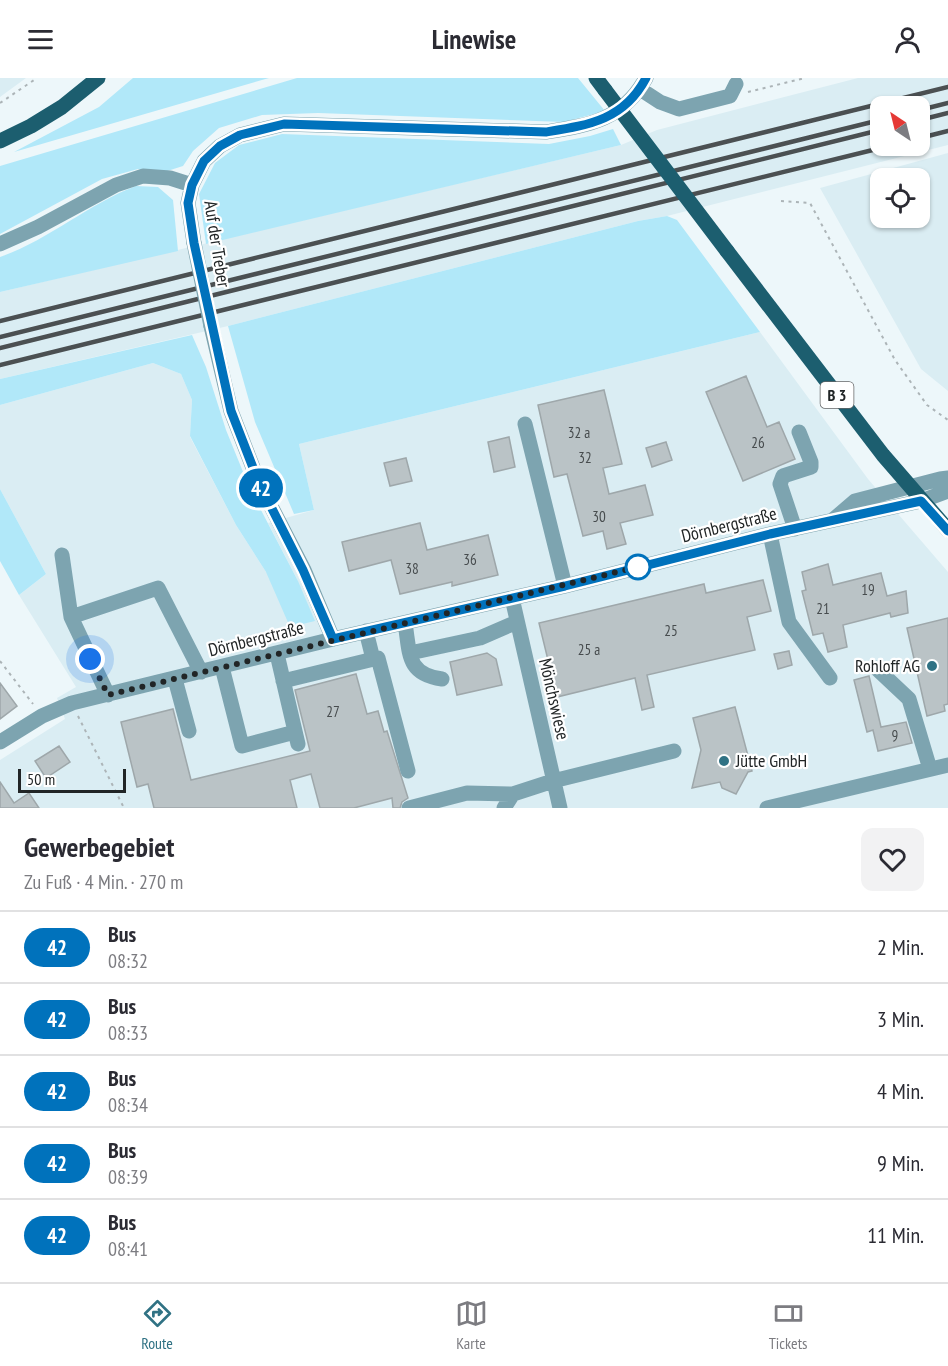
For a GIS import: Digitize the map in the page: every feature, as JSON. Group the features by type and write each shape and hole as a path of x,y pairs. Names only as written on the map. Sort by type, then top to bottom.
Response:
{"main road":[{"path":"0,141 62,107 98,78"},
{"name":"B 3","path":"601,84 910,488 948,530"}],"street":[{"path":"643,84 660,102 679,109 733,90"},
{"name":"Auf der Treber","path":"333,639 303,570 255,473 231,411 194,243 188,203 192,185 204,161 220,146 240,135 284,124 546,132 603,120 619,110 643,84"},
{"path":"0,244 38,227 116,185 143,176 170,178 192,185"},
{"path":"525,424 565,586"},
{"path":"795,529 780,484 783,476 810,467 811,462 800,432"},
{"name":"Dörnbergstraße","path":"832,521 855,501 948,478"},
{"name":"Dörnbergstraße","path":"0,742 42,716 72,703 366,631 565,586 770,534 921,501 948,491"},
{"path":"770,534 789,622 830,678"},
{"path":"62,555 71,617 108,695"},
{"path":"71,617 158,588 201,672"},
{"name":"Mönchswiese","path":"512,598 560,808"},
{"path":"410,654 480,638 517,622"},
{"path":"405,623 412,663 425,676 442,679"},
{"path":"366,631 373,659"},
{"path":"222,667 242,746 296,738 277,654"},
{"path":"283,681 378,658 408,771"},
{"path":"876,669 909,699 930,769"},
{"path":"175,679 189,731"},
{"path":"409,808 467,793 513,794 553,781 674,752"},
{"path":"767,808 948,765"},
{"path":"504,808 513,794"}],"path":[{"path":"0,103 37,78"},
{"path":"733,90 805,78"},
{"path":"781,201 810,203 895,360 927,405 948,420"},
{"path":"0,661 30,700"},
{"path":"72,703 124,808"}],"shaded area":[{"path":"0,78 26,78 0,97"},
{"path":"133,78 269,78 14,152 99,107"},
{"path":"297,78 578,78 605,111 564,122 318,113 262,115 219,128 193,151 183,166 161,173 138,169 102,179 0,234 0,166"},
{"path":"858,78 948,78 948,145 930,150 930,96 870,96 870,156 904,156 667,216 638,221 228,326 0,379 0,292 621,145 657,130"},
{"path":"613,129 621,145 206,244 199,194 215,163 239,145 282,134 549,144"},
{"path":"948,153 948,391 921,369 820,188 870,174 870,228 930,228 930,168 893,168"},
{"path":"136,186 158,187 173,200 178,251 0,292 0,257 18,250 101,202"},
{"path":"667,216 677,220 760,332 299,444 314,510 294,514 255,422 228,326 638,221"},
{"path":"760,332 868,479 948,572 948,808 0,808 0,760 65,719 57,698 76,687 19,595 46,574 0,489 0,405 153,363 181,374 192,400 190,437 236,525 266,572 298,581 268,523 314,510 299,444"},
{"path":"192,335 206,367 226,430 250,489 298,581 315,621 290,627 266,572 236,525 190,436 192,400 181,374 153,363 0,405 0,379"},
{"path":"0,489 46,574 19,595 0,561"}],"building":[{"path":"746,376 767,427 779,422 795,459 743,481 706,392"},
{"path":"604,390 622,464 603,468 609,494 645,485 653,515 620,523 626,544 607,549 603,531 583,536 567,474 554,477 538,405"},
{"path":"509,437 515,467 494,472 488,442"},
{"path":"666,442 672,460 652,467 646,448"},
{"path":"406,458 412,481 390,486 384,463"},
{"path":"420,523 427,550 488,535 498,575 452,586 452,582 400,594 391,560 349,571 342,542"},
{"path":"828,564 833,585 881,573 887,596 906,591 908,613 891,617 890,613 843,625 847,647 828,652 823,633 813,635 802,591 806,590 802,572"},
{"path":"763,580 771,611 747,617 755,650 647,675 654,707 642,710 635,678 557,697 539,623 704,584 706,593"},
{"name":"Rohloff AG","path":"948,618 948,704 944,705 945,711 927,716 907,628"},
{"path":"789,651 792,665 778,669 774,654"},
{"path":"487,653 496,659 502,685 457,695 450,662"},
{"path":"356,674 367,714 378,711 384,732 387,731 408,798 402,802 400,808 393,808 392,798 354,808 320,808 311,774 290,780 297,808 154,808 148,784 137,787 121,722 173,709 191,780 310,751 295,690"},
{"path":"869,676 881,727 906,722 912,743 878,751 873,730 867,732 854,680"},
{"path":"0,683 17,706 0,719"},
{"path":"735,707 752,771 748,772 736,794 722,788 720,782 692,788 701,750 693,718"},
{"path":"59,746 70,762 46,778 35,761"},
{"path":"0,782 14,803 29,793 39,808 0,808"}],"railway":[{"path":"0,321 948,87"},
{"path":"930,108 948,103"},
{"path":"930,118 948,113"},
{"path":"0,337 870,122"},
{"path":"930,136 948,131"},
{"path":"0,348 870,132"},
{"path":"0,365 870,151"}],"bus line":[{"name":"42","path":"646,78 640,89 619,110 603,120 578,127 546,132 284,124 240,135 220,146 204,161 192,185 188,203 194,243 231,411 259,483 303,570 333,639 565,586 770,534 921,501 948,531"}],"place":[{"name":"Rohloff AG","path":"932,666"},
{"name":"Jütte GmbH","path":"724,761"}],"route":[{"path":"90,659 108,695 638,567"}]}
